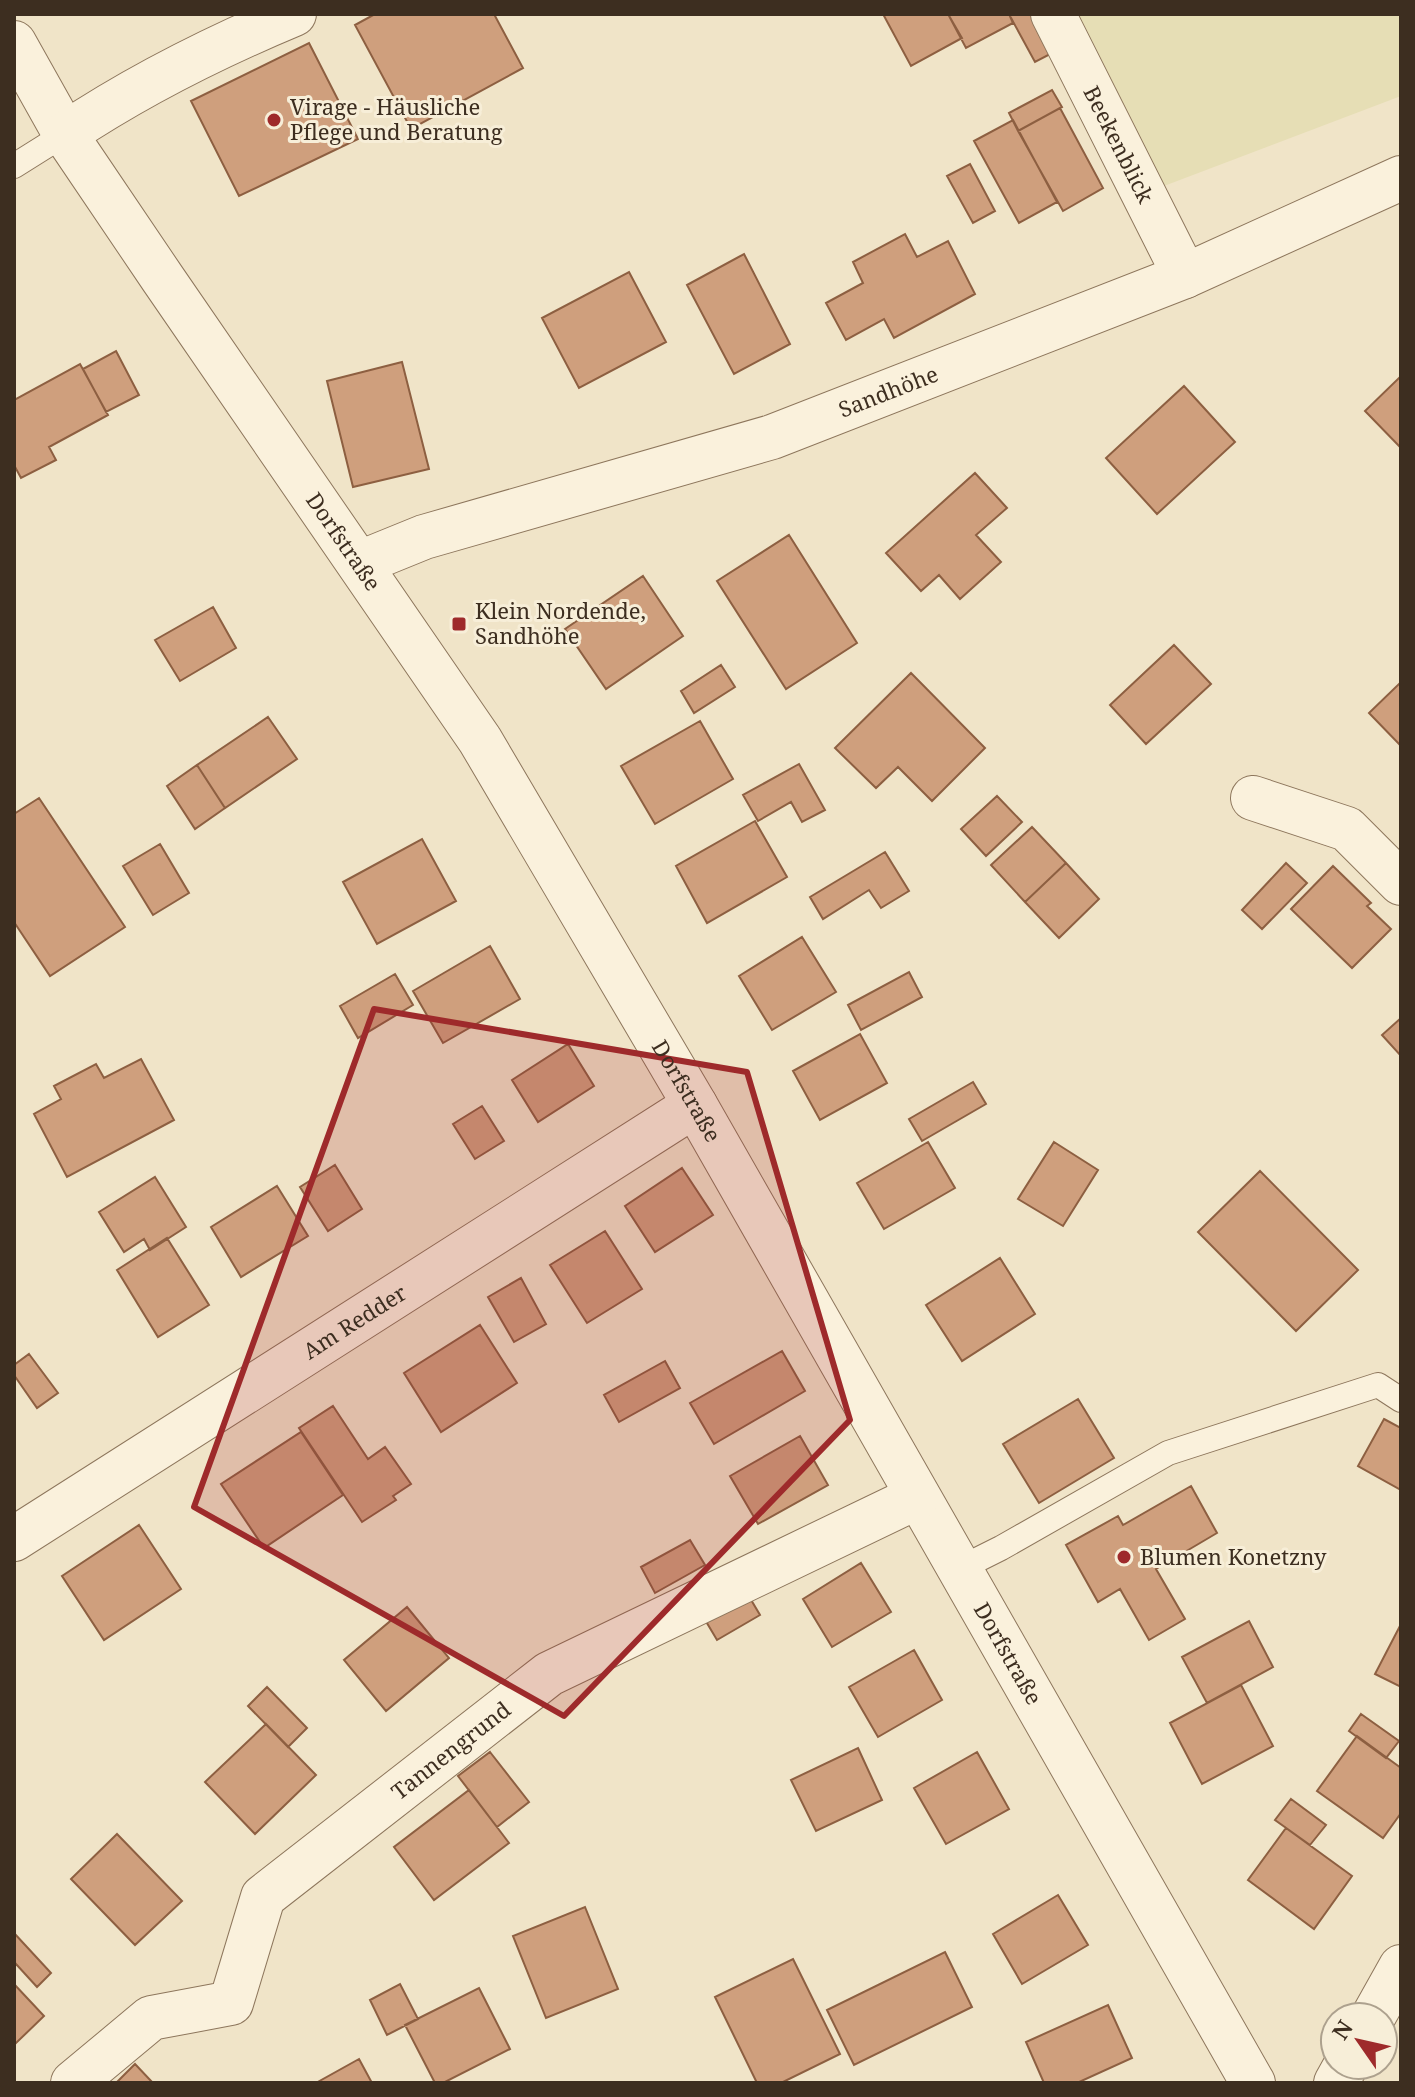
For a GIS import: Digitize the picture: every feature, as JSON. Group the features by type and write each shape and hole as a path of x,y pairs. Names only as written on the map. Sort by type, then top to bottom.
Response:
{"street":[{"path":"65,134 114,101 225,43 294,14"},
{"name":"Beekenblick","path":"1053,14 1185,276"},
{"name":"Dorfstraße","path":"14,43 65,134 480,740 695,1105 1253,2083"},
{"name":"Sandhöhe","path":"360,563 424,537 772,437 1185,276 1401,178"},
{"path":"1253,798 1347,829 1401,883"},
{"name":"Am Redder","path":"14,1539 695,1105"},
{"name":"Tannengrund","path":"73,2083 151,2018 231,2003 263,1897 549,1674 917,1497"},
{"path":"1382,2001 1401,1967"}],"lane":[{"path":"14,166 65,134"},
{"path":"959,1569 1168,1453 1378,1385 1401,1400"}],"highlighted area":[{"path":"374,1009 747,1072 850,1420 564,1716 194,1507"}],"shaded area":[{"path":"1074,14 1401,14 1401,96 1164,186"}],"building":[{"path":"375,14 494,14 523,68 411,129 355,25"},
{"path":"883,14 948,14 962,38 911,66"},
{"path":"948,14 1009,14 1013,23 966,48"},
{"path":"1036,14 1056,51 1035,62 1010,16"},
{"name":"Virage - Häusliche Pflege und Beratung","path":"309,43 358,139 239,196 191,101"},
{"path":"1052,90 1062,107 1018,131 1009,113"},
{"path":"1060,108 1103,188 1063,211 1018,131"},
{"path":"1013,120 1057,202 1019,223 974,141"},
{"path":"970,164 995,211 973,223 947,176"},
{"path":"905,234 917,257 948,241 975,294 894,338 884,319 846,340 826,303 863,283 853,262"},
{"path":"744,254 790,344 734,374 687,285"},
{"path":"629,272 666,342 579,388 542,318"},
{"path":"116,351 139,395 106,412 83,369"},
{"path":"402,362 429,469 353,487 327,381"},
{"path":"80,364 108,415 49,447 56,460 21,478 14,465 14,400"},
{"path":"1401,376 1401,448 1365,411"},
{"path":"1184,386 1235,442 1157,514 1106,458"},
{"path":"975,473 1007,508 976,535 1001,562 960,599 939,575 921,591 886,553"},
{"path":"789,535 857,643 786,689 717,581"},
{"path":"643,576 683,636 606,689 565,629"},
{"path":"213,607 236,648 180,681 155,640"},
{"path":"1174,645 1211,684 1146,744 1110,705"},
{"path":"721,665 735,687 694,713 681,691"},
{"path":"911,673 985,748 932,801 898,767 876,788 835,748"},
{"path":"1401,682 1401,746 1369,713"},
{"path":"268,717 297,759 225,808 197,765"},
{"path":"700,721 733,779 655,824 621,766"},
{"path":"799,764 825,810 802,822 791,802 758,821 743,795"},
{"path":"197,765 225,808 195,829 167,786"},
{"path":"997,796 1022,822 986,856 961,829"},
{"path":"39,798 125,927 50,976 14,922 14,814"},
{"path":"755,821 787,877 707,923 676,866"},
{"path":"1032,827 1066,863 1025,902 991,865"},
{"path":"422,839 456,901 377,944 343,882"},
{"path":"160,844 189,893 153,915 123,866"},
{"path":"885,852 909,891 881,908 869,890 823,919 810,897"},
{"path":"1066,863 1099,899 1059,938 1025,902"},
{"path":"1286,863 1307,883 1262,929 1242,910"},
{"path":"1333,866 1371,903 1367,906 1391,929 1352,968 1291,909"},
{"path":"802,937 836,992 772,1030 739,976"},
{"path":"490,946 520,999 443,1043 413,991"},
{"path":"909,972 922,997 861,1030 848,1005"},
{"path":"395,974 413,1005 358,1038 340,1006"},
{"path":"1401,1018 1401,1056 1382,1035"},
{"path":"860,1034 887,1083 820,1120 793,1071"},
{"path":"568,1044 594,1086 538,1122 512,1080"},
{"path":"141,1059 174,1120 67,1177 34,1114 61,1099 54,1086 96,1064 104,1078"},
{"path":"973,1082 986,1104 922,1141 909,1119"},
{"path":"482,1106 504,1141 475,1159 453,1124"},
{"path":"928,1142 955,1188 884,1229 857,1183"},
{"path":"1054,1142 1098,1170 1063,1226 1018,1199"},
{"path":"335,1165 362,1209 328,1231 300,1187"},
{"path":"682,1168 713,1215 655,1252 625,1206"},
{"path":"1260,1171 1358,1270 1296,1331 1198,1232"},
{"path":"155,1177 186,1227 150,1250 144,1239 124,1252 99,1212"},
{"path":"277,1186 308,1236 241,1277 211,1227"},
{"path":"605,1231 642,1289 587,1323 550,1265"},
{"path":"167,1238 209,1305 158,1337 117,1270"},
{"path":"1000,1258 1035,1314 962,1361 926,1305"},
{"path":"521,1278 546,1324 514,1342 488,1297"},
{"path":"480,1325 517,1383 441,1432 404,1373"},
{"path":"782,1351 805,1391 714,1444 690,1403"},
{"path":"29,1354 58,1393 37,1408 14,1375 14,1365"},
{"path":"665,1361 680,1388 619,1422 604,1395"},
{"path":"1078,1399 1114,1458 1039,1503 1003,1444"},
{"path":"333,1406 368,1459 385,1447 411,1484 393,1496 396,1500 362,1522 299,1428"},
{"path":"1384,1419 1401,1428 1401,1490 1358,1466"},
{"path":"301,1432 343,1495 264,1548 221,1484"},
{"path":"800,1436 828,1485 758,1524 730,1476"},
{"name":"Blumen Konetzny","path":"1191,1486 1217,1533 1156,1569 1185,1619 1149,1640 1120,1589 1098,1602 1066,1545 1118,1516 1123,1525"},
{"path":"139,1525 181,1589 104,1640 62,1576"},
{"path":"690,1540 705,1565 655,1593 641,1567"},
{"path":"861,1563 891,1612 832,1647 803,1599"},
{"path":"747,1593 760,1615 717,1640 704,1618"},
{"path":"407,1607 449,1658 386,1711 344,1660"},
{"path":"1249,1621 1273,1667 1207,1703 1182,1657"},
{"path":"1401,1624 1401,1687 1375,1674"},
{"path":"914,1650 942,1700 878,1737 849,1687"},
{"path":"1241,1685 1273,1746 1202,1784 1170,1723"},
{"path":"267,1687 307,1728 288,1747 248,1706"},
{"path":"1361,1714 1399,1741 1386,1758 1349,1731"},
{"path":"266,1724 316,1775 255,1834 205,1782"},
{"path":"1357,1736 1401,1768 1401,1813 1383,1838 1317,1791"},
{"path":"858,1748 882,1800 816,1831 791,1780"},
{"path":"490,1752 529,1802 497,1827 458,1776"},
{"path":"977,1752 1009,1809 946,1844 914,1788"},
{"path":"469,1790 509,1843 434,1900 394,1847"},
{"path":"1291,1799 1326,1825 1310,1845 1275,1820"},
{"path":"1286,1828 1352,1876 1314,1929 1248,1880"},
{"path":"117,1834 182,1901 135,1945 71,1879"},
{"path":"1058,1895 1088,1945 1022,1984 993,1934"},
{"path":"585,1907 618,1989 546,2018 513,1936"},
{"path":"14,1933 51,1973 37,1987 16,1964 14,1966"},
{"path":"945,1952 972,2007 854,2065 827,2010"},
{"path":"793,1959 840,2054 781,2083 757,2083 715,1997"},
{"path":"14,1984 44,2016 14,2045"},
{"path":"400,1984 418,2019 387,2035 370,2000"},
{"path":"479,1988 510,2049 443,2083 435,2083 405,2025"},
{"path":"1108,2005 1132,2058 1077,2083 1044,2083 1026,2042"},
{"path":"359,2059 372,2083 316,2083"},
{"path":"135,2064 153,2083 116,2083"}],"place":[{"name":"Virage - Häusliche Pflege und Beratung","path":"274,120"},
{"name":"Klein Nordende, Sandhöhe","path":"459,624"},
{"name":"Blumen Konetzny","path":"1124,1557"}]}
